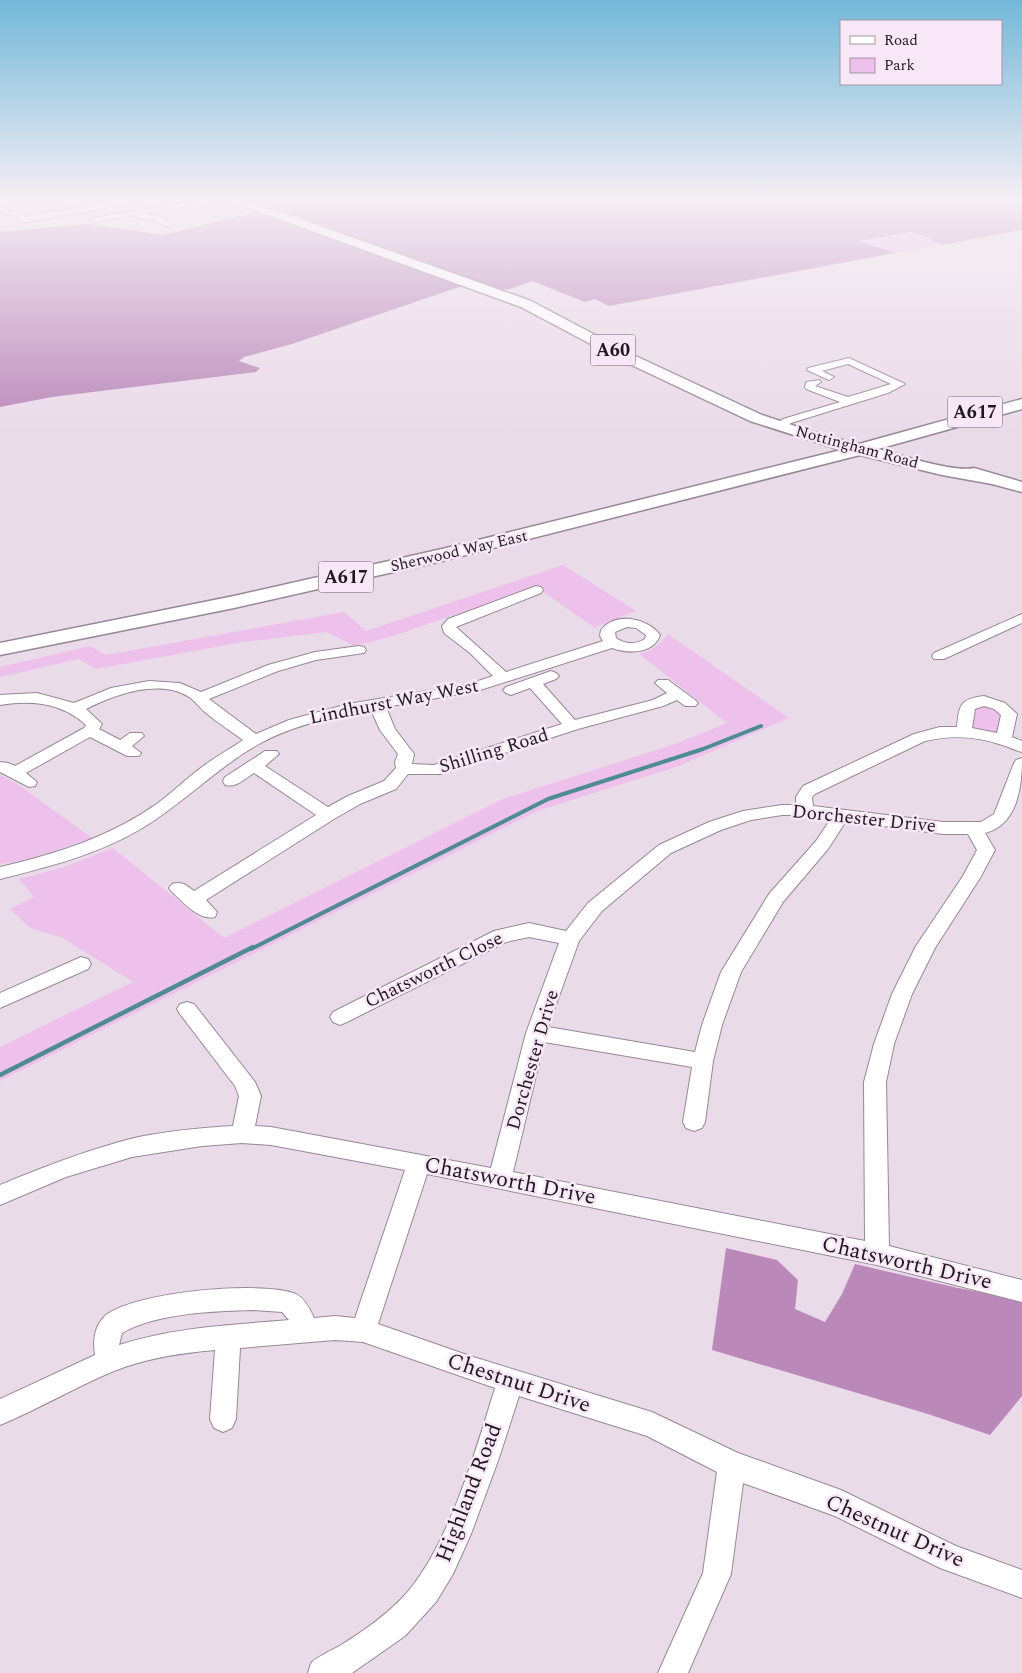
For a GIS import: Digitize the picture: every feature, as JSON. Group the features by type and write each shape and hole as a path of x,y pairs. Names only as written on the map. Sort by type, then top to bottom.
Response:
{"highway":[{"name":"Nottingham Road","path":"451,277 526,304 624,356 727,403 745,414 783,424 806,434 860,442 950,465 1022,487"},
{"name":"A617","path":"860,442 959,422 1021,404"},
{"name":"A617","path":"860,442 927,422 1021,404"},
{"path":"783,424 860,442"},
{"path":"777,464 811,445 811,440 806,434"},
{"name":"Nottingham Road","path":"860,442 961,473 990,478"},
{"path":"777,464 796,461 860,442"},
{"name":"Sherwood Way East","path":"0,649 234,602 423,560 586,520 739,479 860,442"},
{"name":"Sherwood Way East","path":"739,479 755,471 777,464"}],"street":[{"path":"783,424 847,403 847,401 884,392 901,385 849,361 812,370 829,377"},
{"path":"816,382 810,384 810,387 847,401"},
{"path":"536,590 452,622 449,630 475,650 507,684 534,682 551,676"},
{"path":"940,656 1022,618"},
{"name":"Lindhurst Way West","path":"0,872 46,862 90,847 131,827 164,808 207,771 254,740 295,723 376,703 507,684 612,643"},
{"path":"199,698 273,668 340,648 359,650"},
{"path":"534,682 572,726"},
{"name":"Shilling Road","path":"404,768 434,770 572,726 684,698 663,683"},
{"path":"74,709 109,693 165,685 180,688 199,698 254,740"},
{"path":"0,700 18,697 47,698 74,709 94,724 90,731 15,774"},
{"path":"964,732 967,707 974,702 982,700 1003,707 1009,714 1004,740"},
{"path":"193,900 328,815 354,800 390,784 404,768 406,754 385,725 376,703"},
{"path":"90,731 127,749 136,736"},
{"path":"805,810 804,797 809,790 920,737 940,732 964,732 1004,740 1022,747"},
{"path":"231,781 271,754"},
{"name":"Dorchester Drive","path":"500,1179 536,1033 570,939 595,908 665,849 716,826 749,815 782,810 805,810 943,828 973,830 986,827 1001,817 1022,764"},
{"path":"254,766 328,815"},
{"path":"694,1122 703,1061 712,1024 731,972 776,898 822,845 837,823 837,815"},
{"path":"877,1254 875,1082 884,1044 902,994 926,946 971,878 986,850 973,830"},
{"path":"178,888 208,912"},
{"name":"Chatsworth Close","path":"354,1015 501,936 529,930 570,939"},
{"path":"0,1001 58,967 81,964"},
{"path":"187,1009 244,1082 250,1096 242,1134"},
{"path":"536,1033 703,1061"},
{"name":"Chatsworth Drive","path":"0,1195 61,1169 132,1148 202,1137 242,1134 271,1136 419,1163 877,1254 1022,1291"},
{"path":"363,1330 419,1163"},
{"path":"108,1361 106,1336 113,1324 129,1317 167,1307 207,1301 250,1298 275,1299 290,1303 308,1331"},
{"name":"Chestnut Drive","path":"0,1412 108,1361 143,1349 191,1340 335,1328 363,1330 510,1380 652,1425 732,1465 841,1504 950,1558 1022,1584"},
{"path":"223,1418 228,1338"},
{"name":"Highland Road","path":"323,1673 367,1647 405,1616 428,1588 450,1554 486,1459 510,1380"},
{"path":"673,1673 717,1574 732,1465"}],"green space":[{"path":"563,565 636,611 595,628 536,587 390,637 354,646 327,632 243,642 96,669 79,659 0,677 0,667 90,646 106,655 344,612 366,631"},
{"path":"668,634 789,718 676,767 537,811 0,1081 0,1047 133,982 63,938 30,928 10,909 34,897 19,879 64,867 113,848 224,938 503,799 678,743 727,723 639,654 655,647"},
{"path":"986,704 1002,713 998,731 984,732 972,726 972,713 976,707"},
{"path":"0,775 16,783 92,838 35,857 0,864"}],"shaded area":[{"path":"0,277 437,277 462,286 292,344 244,357 239,361 260,368 256,372 52,397 0,407"},
{"path":"463,277 765,277 609,306 595,299 585,302 532,281 510,289 498,290"},
{"path":"726,1248 777,1260 798,1280 795,1309 825,1322 842,1294 855,1264 958,1288 1022,1300 1022,1396 990,1435 928,1414 712,1350"}],"waterway":[{"path":"251,949 548,799 703,749 761,726"},
{"path":"0,1075 253,947"}]}
